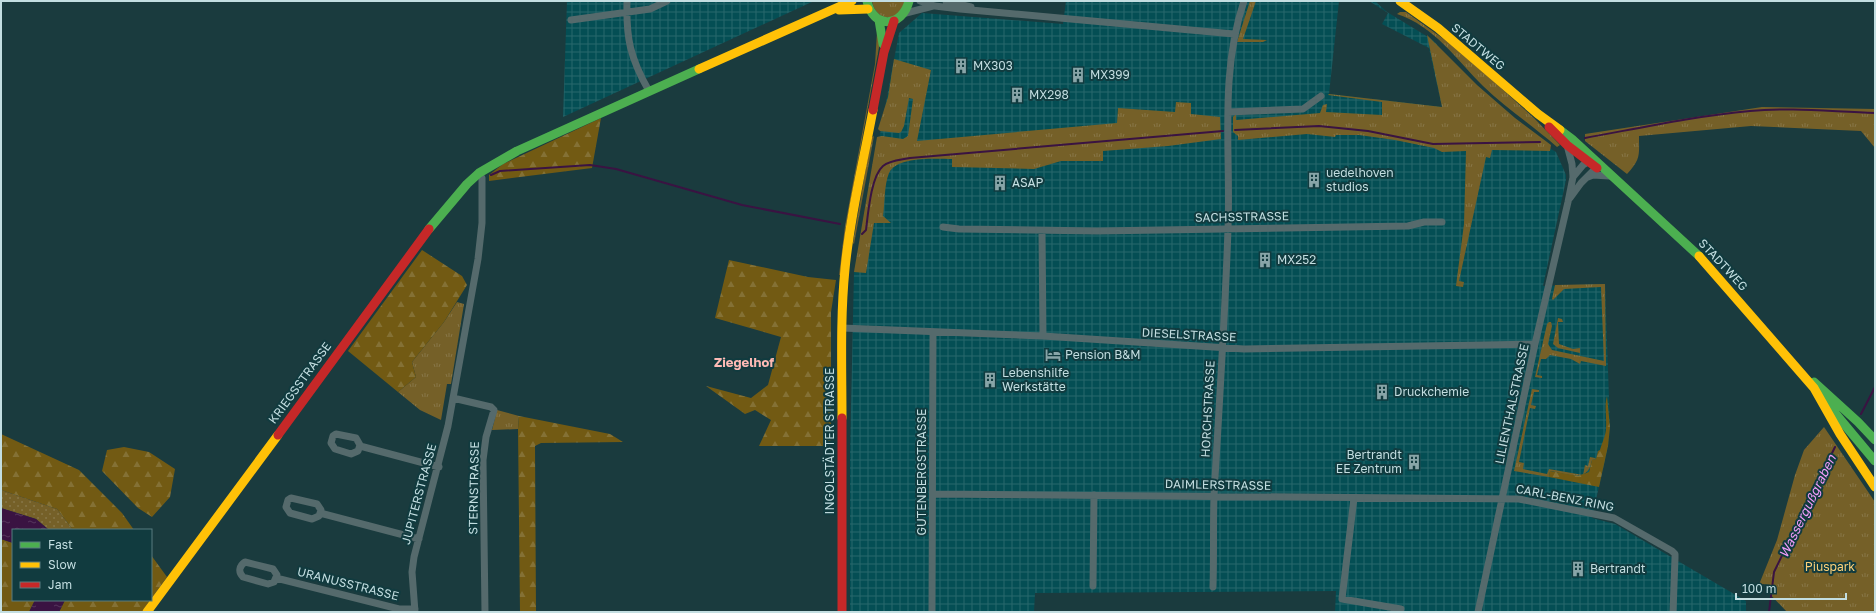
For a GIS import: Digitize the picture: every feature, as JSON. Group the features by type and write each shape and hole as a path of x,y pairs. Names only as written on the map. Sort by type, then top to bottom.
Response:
{"main road":[{"path":"828,13 852,1"},
{"path":"828,13 867,5 871,13 879,20 894,21 906,13 910,1"},
{"name":"STADTWEG","path":"1400,1 1438,28 1538,114 1567,144 1593,161 1690,247 1801,371"},
{"name":"KRIEGSSTRASSE","path":"147,612 435,220 467,184 479,173 516,151 828,13"},
{"path":"879,20 884,52"},
{"path":"884,52 894,21"},
{"name":"INGOLSTÄDTER STRASSE","path":"842,612 842,328 845,269 884,52"},
{"name":"STADTWEG","path":"1538,114 1556,126 1609,176 1619,183"},
{"path":"1801,371 1875,461"},
{"path":"1801,371 1875,440"},
{"path":"1814,388 1840,434 1875,487"}],"street":[{"path":"627,1 627,34 632,56 649,91"},
{"path":"570,20 650,9 667,1"},
{"path":"920,1 935,6 980,12 1234,34"},
{"path":"946,1 980,12"},
{"name":"HORCHSTRASSE","path":"1213,586 1214,497 1228,228 1229,68 1234,34 1244,1"},
{"path":"906,13 935,6"},
{"path":"1228,112 1303,109 1321,96"},
{"name":"LILIENTHALSTRASSE","path":"1478,612 1573,177 1572,164 1567,144"},
{"path":"1573,177 1578,169 1593,161"},
{"name":"LILIENTHALSTRASSE","path":"1568,202 1588,177 1593,161"},
{"name":"JUPITERSTRASSE","path":"415,610 412,572 448,426 478,259 482,223 482,178 479,173"},
{"path":"1588,177 1593,175 1609,176"},
{"name":"SACHSSTRASSE","path":"943,227 959,229 1042,231 1408,226 1424,222 1442,222"},
{"path":"1042,231 1043,336"},
{"name":"DIESELSTRASSE","path":"842,328 1043,336 1222,348 1266,349 1536,344"},
{"name":"GUTENBERGSTRASSE","path":"932,612 934,494 933,332"},
{"name":"STERNSTRASSE","path":"452,398 491,407 494,410 486,437 483,460 485,612"},
{"path":"360,446 438,467"},
{"name":"DAIMLERSTRASSE","path":"934,494 1503,498"},
{"path":"1093,586 1094,495"},
{"path":"295,498 316,503 320,506 320,513 319,516 312,519 287,510 286,503 288,500 295,498"},
{"path":"1354,498 1342,598 1401,609"},
{"name":"CARL-BENZ RING","path":"1503,498 1519,498 1607,516 1622,521 1672,551 1675,554 1673,612"},
{"path":"320,513 419,539"},
{"name":"URANUSSTRASSE","path":"249,562 271,568 276,572 276,578 274,582 268,584 245,578 241,574 240,567 242,564 249,562"},
{"name":"URANUSSTRASSE","path":"276,578 399,609 415,610"}],"shaded area":[{"path":"567,1 814,1 563,117"},
{"path":"1066,1 1339,1 1329,94 1442,107 1429,48 1382,24 1388,13 1369,1 1375,1 1387,12 1433,40 1475,89 1556,152 1566,175 1566,180 1543,286 1605,284 1610,427 1608,446 1592,518 1615,524 1746,601 1746,612 1335,612 1336,591 1035,593 1034,612 850,612 850,454 854,273 899,33 922,13 1063,24"}],"green space":[{"path":"872,1 906,1 904,8 900,13 889,18 878,14"},
{"path":"1250,1 1256,1 1243,39 1267,40 1263,42 1237,42"},
{"path":"1400,12 1406,12 1445,40 1534,118 1560,145 1557,147 1501,102 1483,86 1434,35 1410,19 1397,14"},
{"path":"877,32 880,41 846,226 841,275 839,275 845,226 875,64"},
{"path":"1427,35 1477,85 1515,118 1551,145 1550,151 1492,150 1490,158 1486,157 1459,281 1464,282 1463,287 1456,286 1464,224 1466,151 1442,152 1434,148 1395,140 1359,135 1336,135 1335,137 1307,134 1238,140 1238,136 1233,132 1233,117 1236,114 1236,120 1320,113 1323,105 1327,104 1326,112 1382,115 1382,102 1328,95 1329,94 1442,107"},
{"path":"894,59 931,70 917,141 1117,123 1118,108 1175,112 1176,102 1191,103 1191,114 1220,117 1221,139 1168,146 1103,151 1103,161 1061,161 1034,169 952,167 952,159 908,161 893,168 889,173 886,183 883,216 891,223 874,223 866,273 854,272 877,137 882,136 903,139 908,136 913,99 909,98 904,126 901,132 880,131 878,129 888,97"},
{"path":"1762,107 1875,109 1875,148 1861,131 1751,126 1639,136 1637,160 1627,174 1585,141 1585,134"},
{"path":"601,118 592,168 489,181 489,175 503,164"},
{"path":"874,136 854,244 871,138"},
{"path":"422,250 462,276 467,285 444,322 412,362 416,377 398,392 348,351"},
{"path":"729,260 808,277 836,280 831,312 831,438 829,446 759,446 771,420 755,410 745,414 706,386 751,398 768,385 781,337 715,318"},
{"path":"1605,284 1606,366 1581,361 1580,364 1571,359 1550,355 1546,359 1541,359 1537,375 1542,376 1542,378 1535,377 1547,324 1549,322 1551,322 1552,326 1548,344 1552,350 1604,361 1601,287 1564,289 1553,300 1552,299 1555,285"},
{"path":"457,302 464,304 451,384 447,384 441,420 420,410 398,392 416,377 412,362 444,322"},
{"path":"1558,318 1562,319 1563,322 1558,322 1559,344 1573,349 1580,348 1580,353 1558,348 1553,344"},
{"path":"1532,389 1539,390 1539,392 1534,392 1531,405 1536,406 1535,409 1530,408 1519,462 1524,463 1523,469 1547,474 1549,469 1582,475 1576,476 1550,471 1549,477 1514,471"},
{"path":"1607,396 1610,427 1608,446 1599,487 1549,477 1550,471 1578,476 1589,472 1592,460 1596,459 1598,451 1600,450 1605,433"},
{"path":"497,410 519,416 518,429 492,430"},
{"path":"519,416 610,434 623,442 541,443 535,446 536,612 520,612"},
{"name":"Piuspark","path":"1824,427 1875,502 1875,612 1787,612 1767,591 1770,585 1763,584 1758,587 1777,540 1795,475 1804,450"},
{"path":"1,434 79,470 122,513 133,529 72,529 57,509 1,490"},
{"path":"124,447 149,452 175,469 170,497 152,517 138,508 102,471 107,450"},
{"path":"1590,457 1595,458 1596,459 1592,460 1590,467 1583,474 1585,465 1588,466"},
{"path":"1,490 57,509 72,529 48,529 36,519 1,508"},
{"path":"1,539 12,543 12,601 34,601 29,612 1,612"},
{"path":"152,556 167,577 152,598"},
{"path":"64,601 149,601 142,612 59,612"}],"water":[{"path":"1,508 36,519 48,529 12,529 12,543 1,539"},
{"path":"34,601 64,601 59,612 29,612"}],"waterway":[{"path":"1585,138 1688,119 1750,111 1797,110 1875,113"},
{"path":"1235,130 1319,126 1368,131 1433,144 1540,142"},
{"path":"862,234 866,230 869,205 876,178 883,166 892,161 910,158 1223,131"},
{"path":"491,175 500,171 590,165 616,169 742,205 840,224"},
{"name":"Wassergußgraben","path":"1861,414 1875,387"},
{"name":"Wassergußgraben","path":"1769,612 1774,572 1835,447"}],"traffic: fast":[{"path":"867,1 870,10 875,17 888,22 900,16 905,10 909,1"},
{"path":"879,20 883,44"},
{"path":"429,229 467,184 479,173 517,151 699,69"},
{"path":"1560,130 1572,139 1699,256"},
{"path":"1814,382 1858,422 1875,440"},
{"path":"1824,400 1875,461"}],"traffic: slow":[{"path":"699,69 852,1"},
{"path":"1400,1 1438,28 1538,114 1560,130"},
{"path":"839,10 868,9"},
{"path":"842,418 843,288 853,209 873,110"},
{"path":"1699,256 1814,388 1840,434 1875,487"},
{"path":"147,612 278,435"}],"traffic: jam":[{"path":"873,110 884,52 894,21"},
{"path":"1549,127 1567,145 1597,168"},
{"path":"278,435 429,229"},
{"path":"842,418 842,612"}],"place":[{"name":"MX303","path":"961,66"},
{"name":"MX399","path":"1078,75"},
{"name":"MX298","path":"1017,95"},
{"name":"uedelhoven studios","path":"1314,180"},
{"name":"ASAP","path":"1000,183"},
{"name":"MX252","path":"1265,260"},
{"name":"Pension B&M","path":"1053,355"},
{"name":"Lebenshilfe Werkstätte","path":"990,380"},
{"name":"Druckchemie","path":"1382,392"},
{"name":"Bertrandt EE Zentrum","path":"1414,462"},
{"name":"Bertrandt","path":"1578,569"}],"district":[{"name":"Ziegelhof","path":"744,362"}]}
